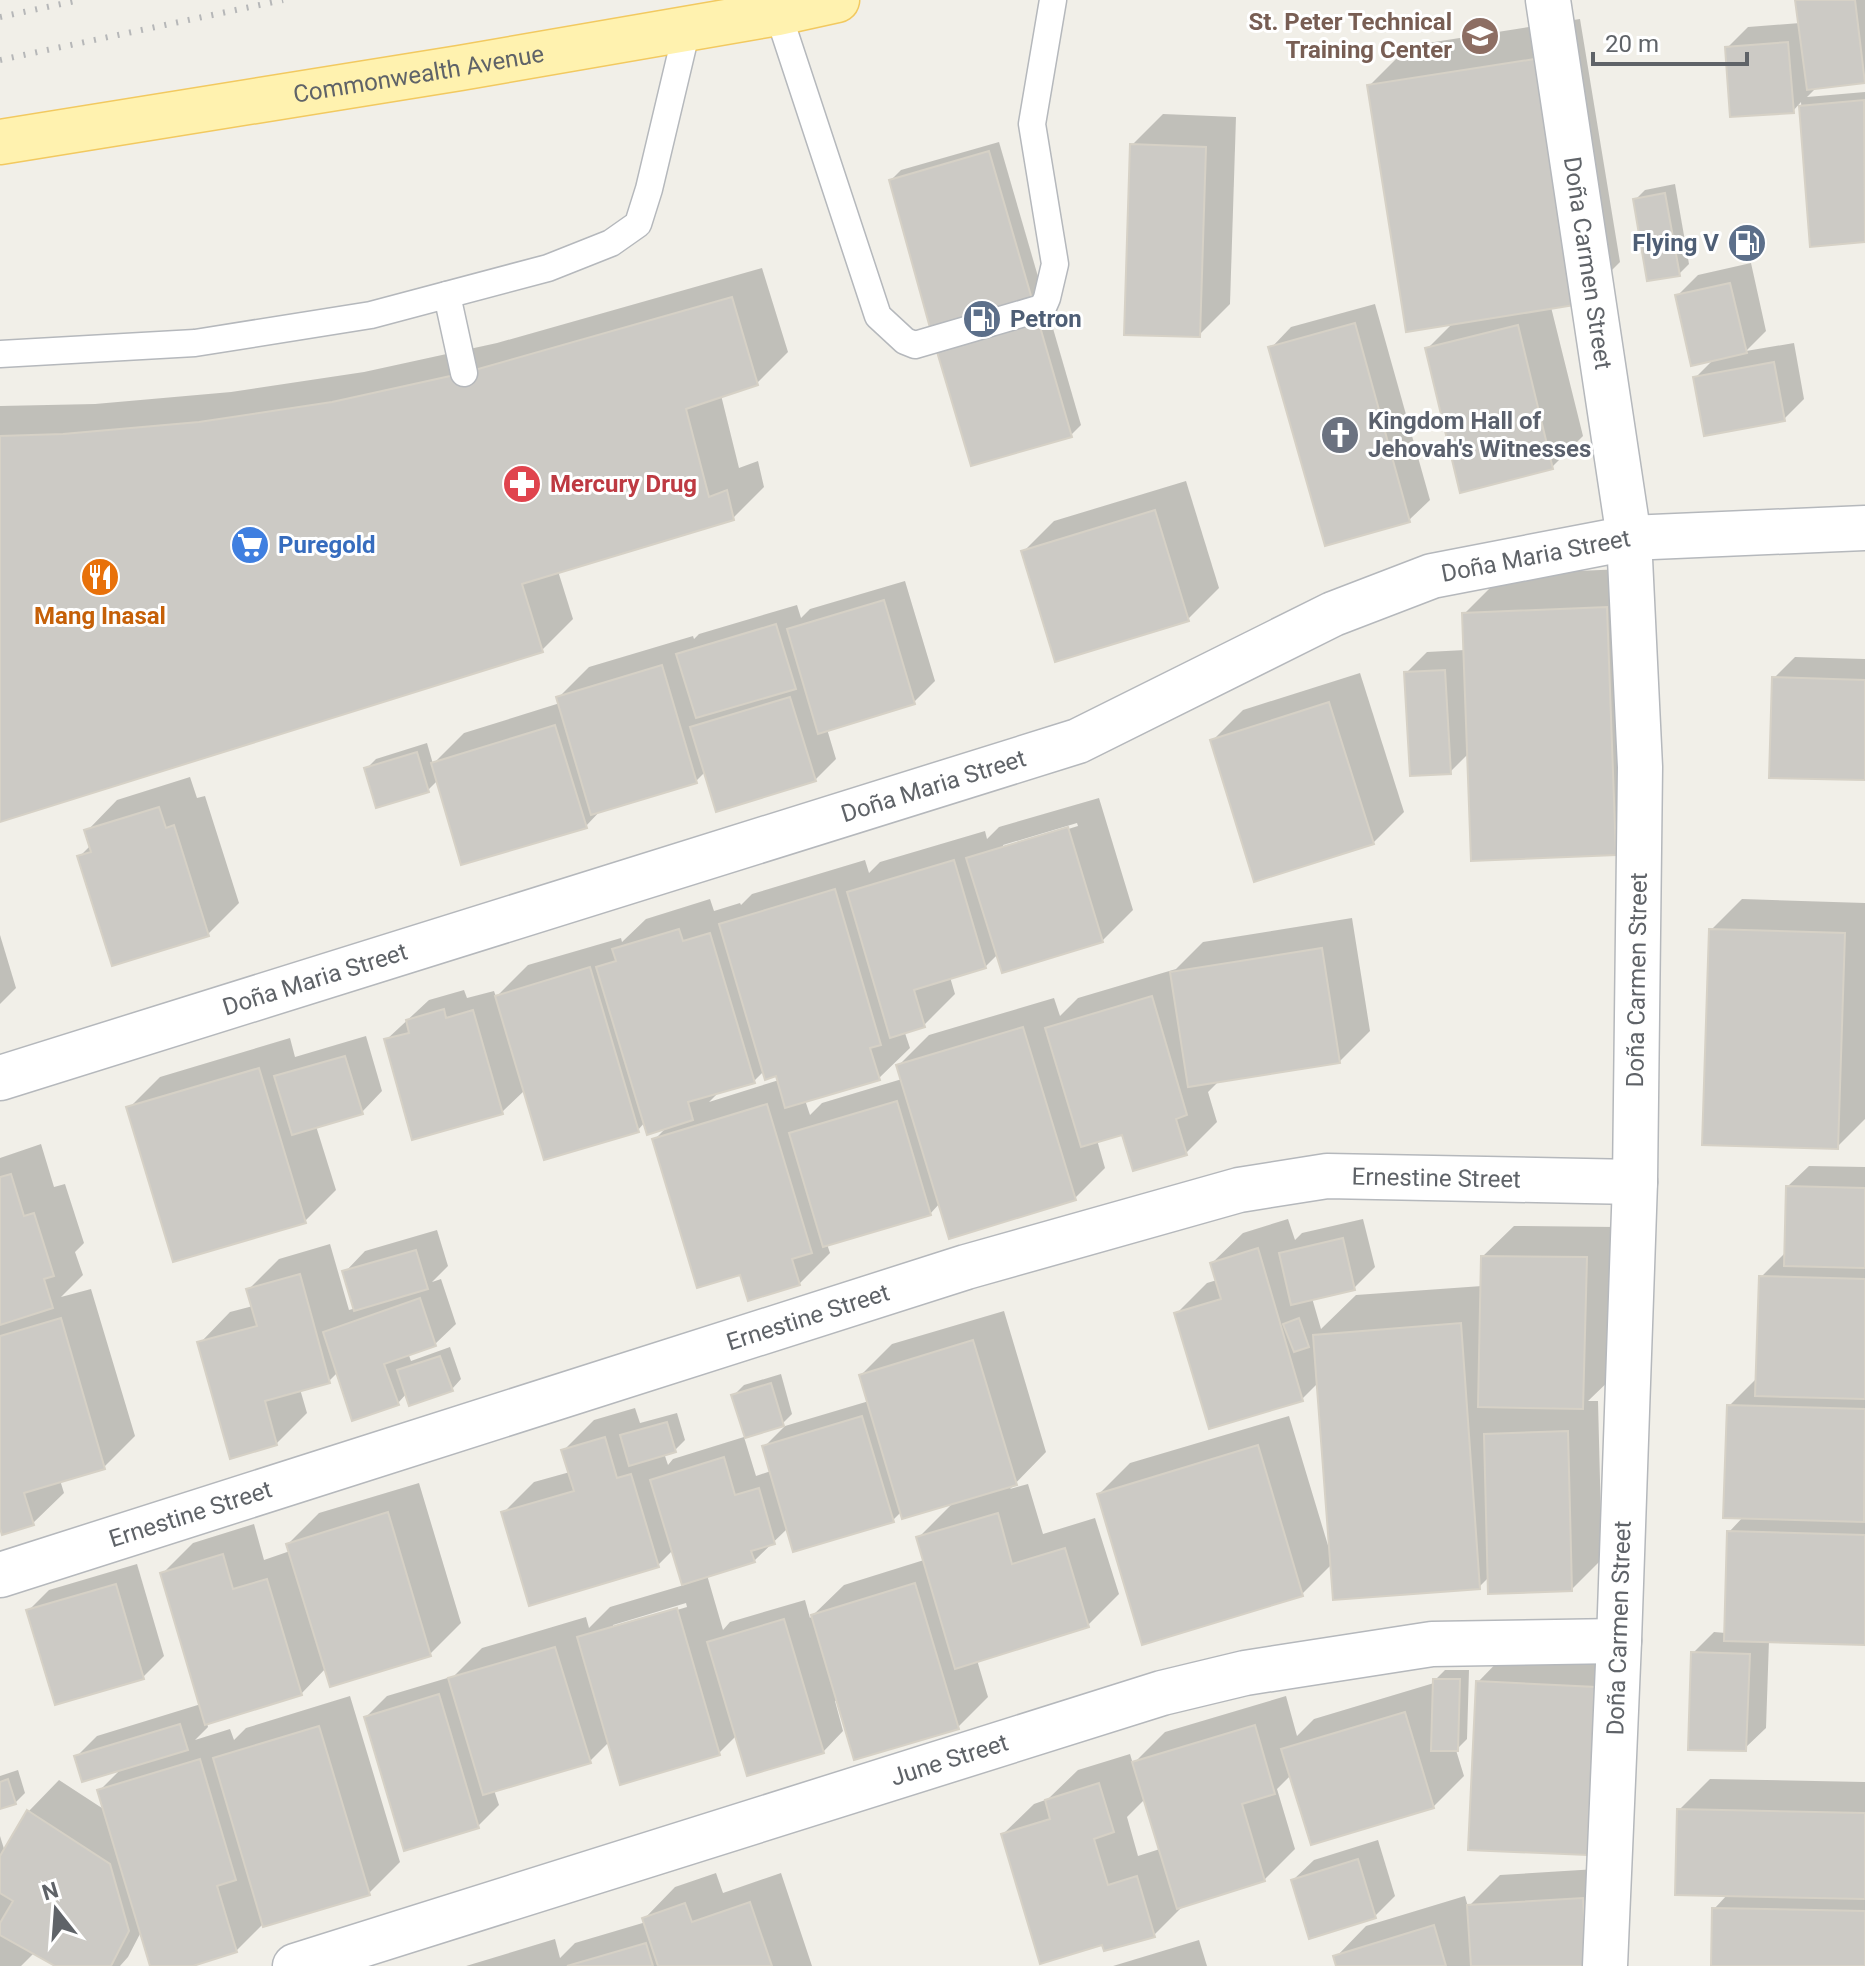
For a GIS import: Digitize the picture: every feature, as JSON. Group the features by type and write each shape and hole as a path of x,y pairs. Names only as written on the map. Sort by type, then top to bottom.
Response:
{"main road":[{"name":"Commonwealth Avenue","path":"0,142 460,68 837,0"}],"street":[{"name":"Doña Carmen Street","path":"1548,0 1629,538 1640,767 1635,1182 1605,1966"},
{"name":"Doña Maria Street","path":"0,1078 1078,741 1333,614 1432,576 1629,538 1865,528"},
{"name":"Ernestine Street","path":"0,1575 966,1267 1239,1190 1327,1176 1635,1182"},
{"name":"June Street","path":"295,1966 1162,1693 1245,1673 1432,1644 1619,1641"}],"lane":[{"path":"778,13 878,316 905,341 915,345 1038,309 1047,298 1055,264 1032,124 1053,0"},
{"path":"0,354 195,343 371,315 548,268 611,243 638,224 687,29"},
{"path":"447,295 464,373"}],"building":[{"path":"1795,0 1855,0 1865,83 1807,90"},
{"path":"1788,42 1794,113 1730,117 1725,47"},
{"path":"1541,58 1581,304 1406,332 1367,85"},
{"path":"1864,100 1865,242 1810,247 1799,106"},
{"path":"1130,144 1206,147 1200,337 1124,335"},
{"name":"Petron","path":"989,151 1072,437 971,466 889,180"},
{"path":"1665,193 1680,276 1647,281 1633,199"},
{"path":"1730,283 1747,353 1691,366 1675,295"},
{"path":"732,297 758,385 686,409 709,497 727,490 734,520 522,584 543,652 0,822 0,436 63,434 199,422 332,402 464,373"},
{"name":"Kingdom Hall of Jehovah's Witnesses","path":"1355,323 1410,522 1325,546 1268,347"},
{"path":"1518,325 1553,469 1460,493 1425,348"},
{"path":"1774,362 1785,421 1704,436 1693,377"},
{"path":"1155,510 1189,621 1055,662 1021,551"},
{"path":"884,600 915,704 818,734 787,629"},
{"path":"1607,607 1616,855 1471,861 1462,613"},
{"path":"776,624 796,689 696,718 676,654"},
{"path":"662,665 697,783 591,815 556,697"},
{"path":"1445,670 1451,774 1410,776 1404,672"},
{"path":"1772,677 1865,680 1865,780 1769,778"},
{"path":"790,697 816,781 716,812 690,727"},
{"path":"1329,702 1374,844 1254,882 1210,740"},
{"path":"555,725 587,828 461,865 431,763"},
{"path":"417,752 429,792 376,808 364,768"},
{"path":"159,807 166,828 174,825 209,936 112,966 77,856 91,852 84,830"},
{"path":"1068,827 1103,942 1002,973 966,858"},
{"path":"954,860 986,968 914,990 925,1027 890,1038 847,892"},
{"path":"835,889 881,1045 870,1048 880,1080 785,1108 776,1076 765,1080 719,924"},
{"path":"679,929 683,941 710,933 755,1083 688,1102 693,1120 647,1135 596,967 616,961 612,949"},
{"path":"1709,929 1845,933 1838,1149 1702,1145"},
{"path":"1322,948 1340,1063 1188,1087 1170,972"},
{"path":"590,967 639,1132 544,1160 495,996"},
{"path":"1152,996 1187,1115 1176,1119 1187,1155 1133,1171 1122,1135 1081,1147 1045,1028"},
{"path":"444,1009 446,1018 473,1010 503,1114 412,1140 384,1039 409,1033 406,1020"},
{"path":"1023,1027 1076,1200 949,1239 896,1065"},
{"path":"345,1056 363,1114 292,1135 274,1076"},
{"path":"259,1068 306,1223 173,1262 126,1107"},
{"path":"897,1101 931,1215 823,1247 789,1133"},
{"path":"767,1104 812,1253 792,1259 800,1285 748,1301 740,1275 697,1288 652,1139"},
{"path":"11,1174 24,1216 34,1213 54,1276 44,1279 53,1308 0,1325 0,1177"},
{"path":"1786,1186 1865,1188 1865,1268 1784,1266"},
{"path":"1343,1238 1355,1290 1291,1305 1279,1253"},
{"path":"1258,1248 1303,1401 1209,1429 1174,1313 1221,1299 1210,1263"},
{"path":"416,1250 428,1289 354,1311 342,1271"},
{"path":"1481,1256 1587,1257 1583,1409 1478,1407"},
{"path":"300,1274 330,1383 265,1401 277,1445 230,1459 197,1342 257,1326 246,1289"},
{"path":"1759,1276 1865,1279 1865,1399 1755,1396"},
{"path":"420,1298 436,1346 384,1364 399,1405 352,1421 323,1332"},
{"path":"61,1318 105,1469 24,1493 34,1525 2,1535 0,1336"},
{"path":"1299,1318 1309,1347 1294,1352 1283,1324"},
{"path":"1461,1323 1480,1589 1333,1600 1313,1335"},
{"path":"973,1340 1017,1485 902,1519 859,1375"},
{"path":"440,1356 453,1391 409,1406 397,1370"},
{"path":"771,1383 784,1426 745,1438 731,1395"},
{"path":"1727,1405 1865,1409 1864,1522 1723,1518"},
{"path":"862,1416 894,1522 793,1552 762,1446"},
{"path":"667,1422 676,1452 629,1466 620,1435"},
{"path":"1568,1431 1572,1591 1488,1594 1484,1434"},
{"path":"605,1437 617,1478 631,1474 659,1567 529,1606 501,1512 574,1491 561,1450"},
{"path":"1258,1445 1303,1596 1142,1645 1097,1494"},
{"path":"724,1457 735,1495 759,1488 775,1544 751,1551 755,1562 682,1585 650,1480"},
{"path":"388,1512 431,1656 330,1687 286,1544"},
{"path":"998,1513 1012,1564 1065,1548 1089,1627 955,1669 916,1537"},
{"path":"1727,1531 1865,1535 1865,1645 1724,1641"},
{"path":"223,1554 233,1589 267,1579 302,1695 205,1725 160,1573"},
{"path":"915,1583 959,1729 854,1760 811,1615"},
{"path":"116,1584 144,1679 55,1705 26,1610"},
{"path":"677,1608 720,1755 620,1785 577,1637"},
{"path":"784,1619 824,1753 747,1776 707,1642"},
{"path":"555,1647 591,1763 483,1795 448,1678"},
{"path":"1691,1652 1750,1654 1746,1751 1688,1750"},
{"path":"1433,1679 1460,1679 1458,1751 1431,1751"},
{"path":"1476,1681 1596,1687 1587,1855 1468,1850"},
{"path":"439,1694 479,1828 404,1851 364,1717"},
{"path":"1405,1712 1434,1808 1311,1845 1281,1749"},
{"path":"180,1724 188,1750 82,1782 74,1756"},
{"path":"1255,1725 1275,1794 1242,1804 1265,1881 1177,1909 1132,1762"},
{"path":"319,1726 370,1895 263,1927 213,1758"},
{"path":"200,1759 236,1880 217,1886 237,1952 193,1966 150,1966 97,1790"},
{"path":"8,1779 16,1804 0,1809 0,1782"},
{"path":"1099,1783 1114,1832 1094,1839 1108,1885 1137,1876 1155,1937 1104,1951 1102,1945 1040,1964 1001,1834 1050,1819 1045,1800"},
{"path":"1677,1809 1865,1813 1865,1899 1675,1895"},
{"path":"27,1810 110,1864 129,1931 111,1966 55,1966 0,1935 0,1923 13,1901 0,1893 0,1856"},
{"path":"1358,1859 1376,1918 1309,1939 1291,1880"},
{"path":"1583,1898 1587,1966 1471,1966 1467,1905"},
{"path":"750,1902 772,1966 658,1966 642,1918 685,1903 692,1922"},
{"path":"1712,1908 1865,1911 1865,1966 1711,1966"},
{"path":"1434,1925 1446,1966 1336,1966 1333,1956"},
{"path":"646,1943 653,1966 567,1966"}],"railway":[{"path":"0,17 80,0"},
{"path":"0,60 283,0"}],"place":[{"name":"St. Peter Technical Training Center","path":"1480,36"},
{"name":"Flying V","path":"1747,243"},
{"name":"Petron","path":"982,319"},
{"name":"Kingdom Hall of Jehovah's Witnesses","path":"1340,435"},
{"name":"Mercury Drug","path":"522,484"},
{"name":"Puregold","path":"250,545"},
{"name":"Mang Inasal","path":"100,577"}]}
